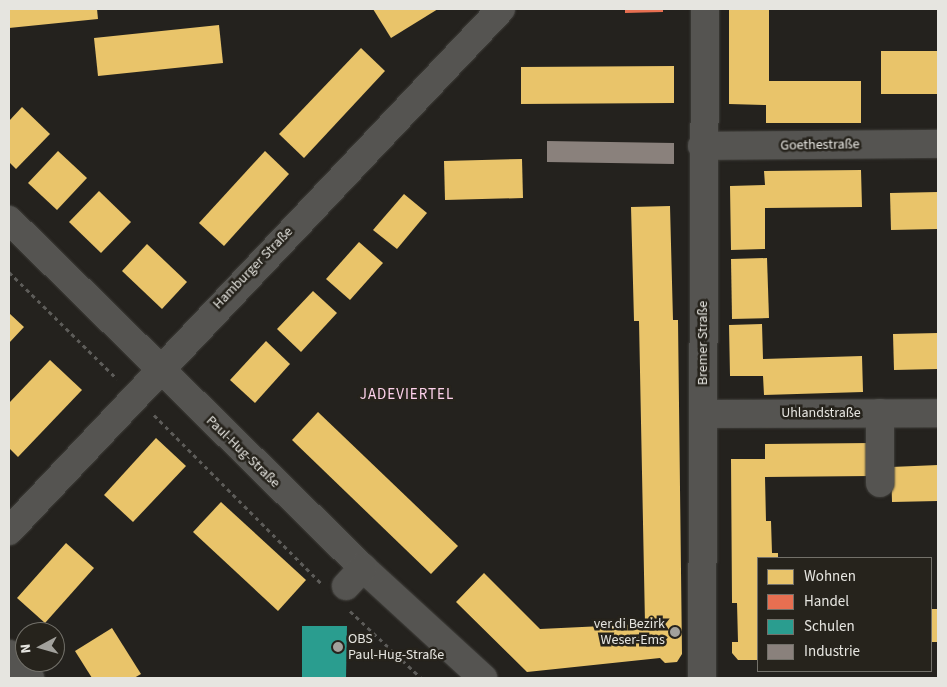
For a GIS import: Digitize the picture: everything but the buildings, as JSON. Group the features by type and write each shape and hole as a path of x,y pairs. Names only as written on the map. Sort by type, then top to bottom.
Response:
{"street":[{"name":"Hamburger Straße","path":"9,531 133,394 501,9"},
{"name":"Bremer Straße","path":"702,678 702,146 705,9"},
{"name":"Goethestraße","path":"702,146 938,144"},
{"name":"Paul-Hug-Straße","path":"9,220 157,369 344,587 483,678"},
{"path":"880,413 880,483"},
{"name":"Uhlandstraße","path":"703,414 938,413"},
{"path":"9,654 30,678"}],"path":[{"path":"9,272 133,394 344,587 421,678"}],"place":[{"name":"ver.di Bezirk Weser-Ems","path":"675,632"},
{"name":"OBS Paul-Hug-Straße","path":"338,647"}],"district":[{"name":"JADEVIERTEL","path":"407,395"}]}
